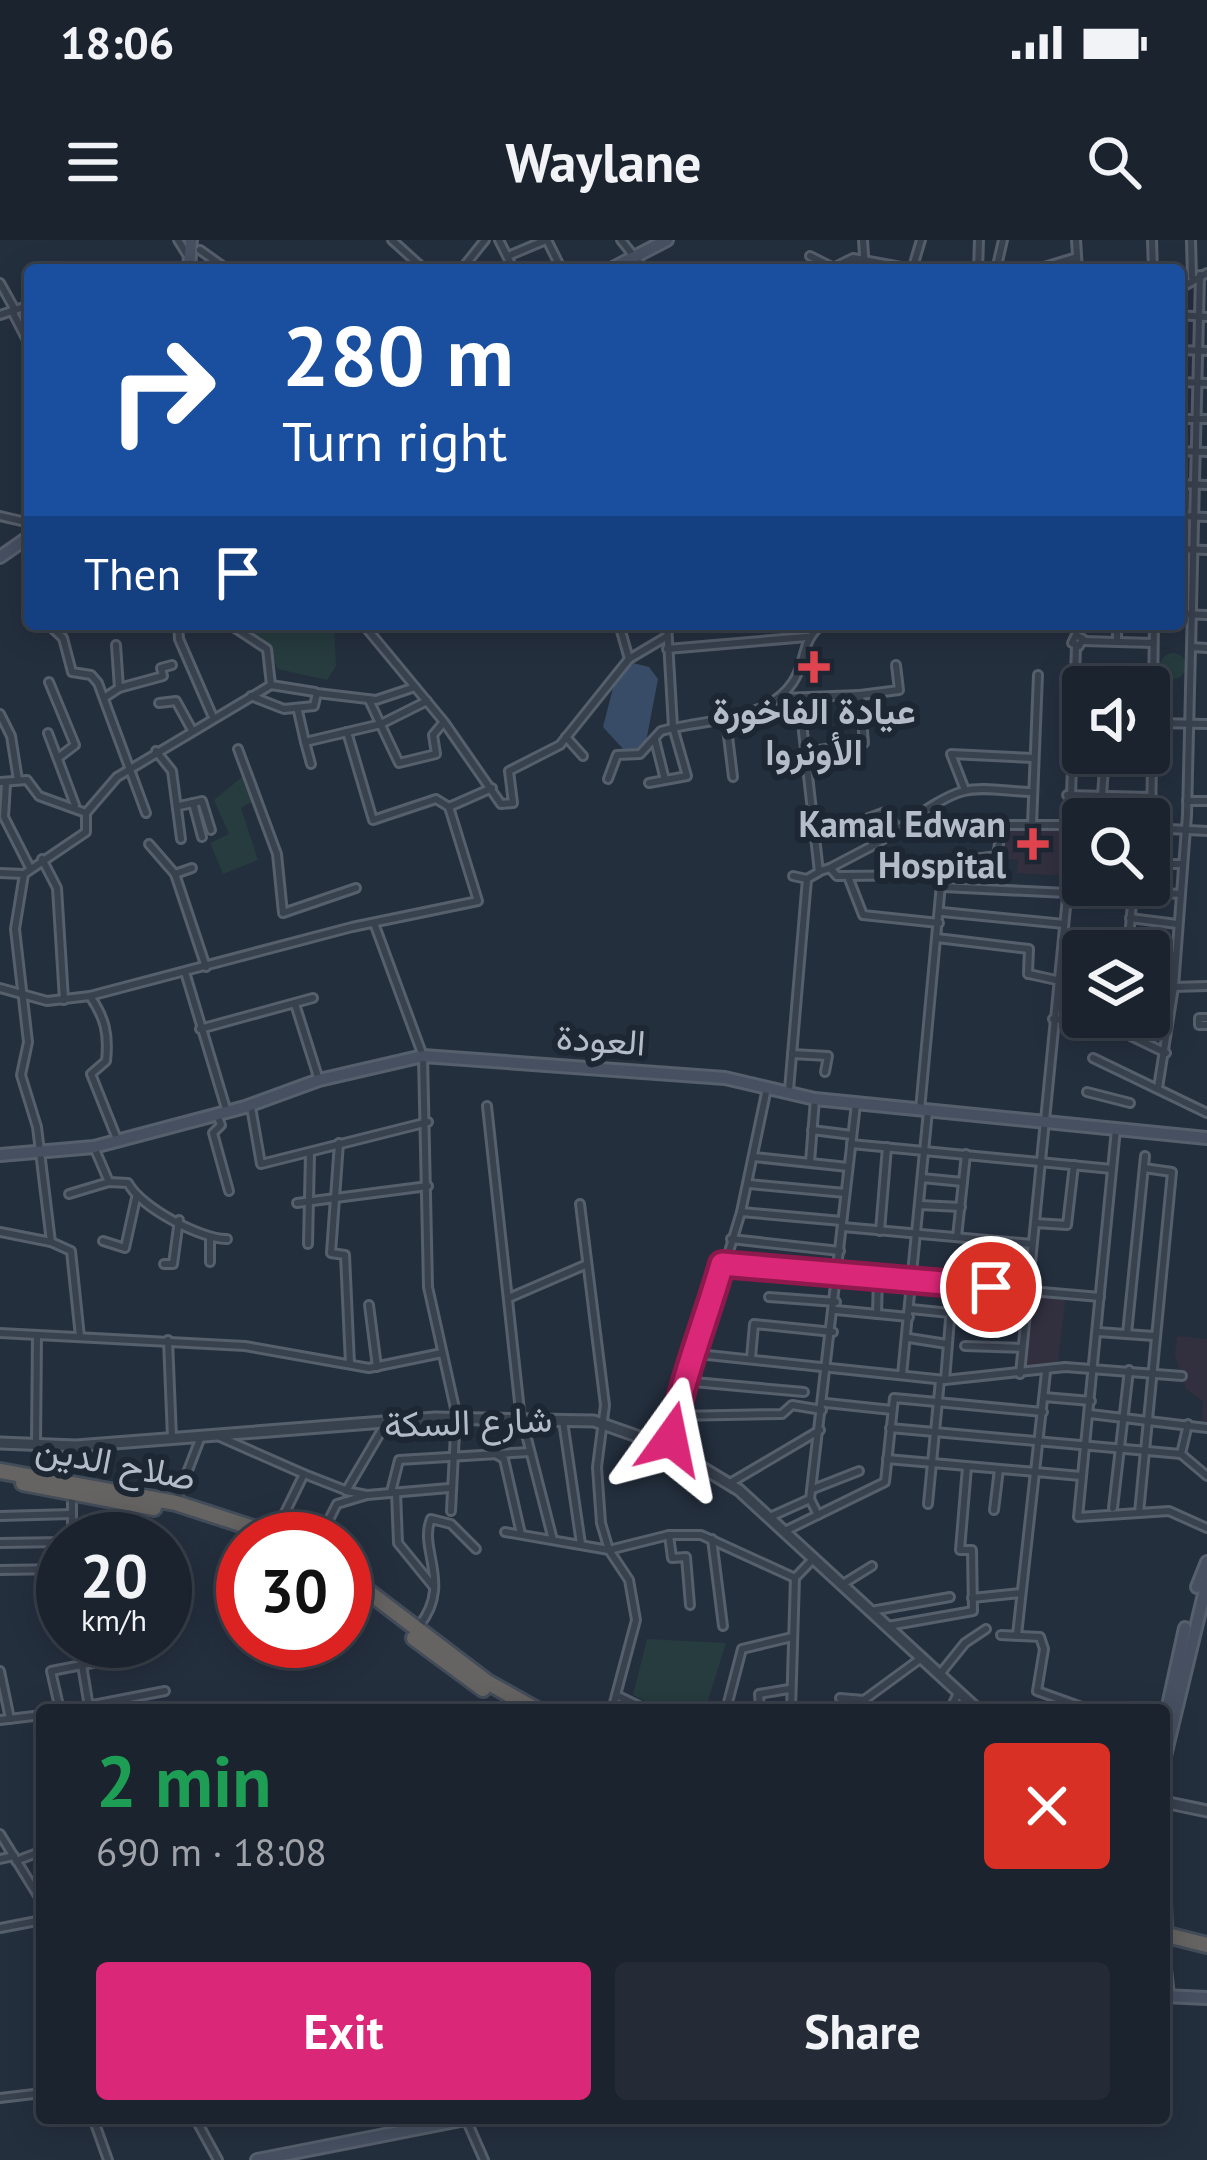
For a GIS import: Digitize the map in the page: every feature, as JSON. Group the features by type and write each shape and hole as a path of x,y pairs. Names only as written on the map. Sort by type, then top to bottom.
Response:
{"highway":[{"name":"صلاح الدين","path":"0,1475 176,1503 216,1517"},
{"name":"صلاح الدين","path":"0,1475 216,1522"},
{"path":"372,1597 487,1682 526,1704"},
{"path":"372,1601 454,1671 508,1704"},
{"path":"1170,1936 1207,1945"}],"main road":[{"path":"621,264 667,240"},
{"name":"العودة","path":"0,1155 94,1147 250,1105 319,1080 423,1057 725,1078 815,1100 1207,1138"},
{"path":"1169,1704 1207,1562"},
{"path":"1170,1735 1207,1582"},
{"path":"1170,1996 1207,1998"},
{"path":"256,2160 439,2124"}],"street":[{"path":"178,240 195,256"},
{"path":"466,264 484,240"},
{"path":"500,240 511,264"},
{"path":"508,256 546,240"},
{"path":"621,240 640,264"},
{"path":"862,240 863,264"},
{"path":"1076,240 1078,264"},
{"path":"1158,1088 1174,987 1186,829 1196,451 1203,419 1203,297 1191,240"},
{"path":"397,241 419,264"},
{"path":"810,256 826,264"},
{"path":"1054,264 1077,257"},
{"path":"849,264 862,259 887,264"},
{"path":"0,284 24,333"},
{"path":"0,315 24,306"},
{"path":"1185,451 1207,452"},
{"path":"1185,484 1207,485"},
{"path":"1185,516 1207,517"},
{"path":"1185,549 1207,550"},
{"path":"1185,582 1194,582"},
{"path":"1185,614 1207,615"},
{"path":"54,630 63,638 72,672 94,677 146,813"},
{"path":"178,630 212,717"},
{"path":"239,630 267,649 272,685"},
{"path":"367,630 444,722 501,804 513,803 509,771 566,737 629,659 666,637"},
{"path":"622,630 629,659"},
{"path":"649,783 687,776 673,727 667,630"},
{"path":"801,697 798,675 807,637 815,630"},
{"path":"1074,666 1079,630"},
{"path":"1118,630 1118,642"},
{"path":"1154,630 1156,666"},
{"path":"667,649 807,637"},
{"path":"1079,639 1154,644"},
{"path":"116,645 119,688"},
{"path":"1192,647 1207,648"},
{"path":"104,698 119,688 163,676 161,668 172,665"},
{"path":"608,779 617,755 640,754 673,727 726,720 782,698 899,690 896,665"},
{"path":"784,714 782,698 798,675"},
{"path":"1032,825 1038,675"},
{"path":"49,682 75,746 58,758"},
{"path":"0,873 26,870 86,832 86,813 107,785 212,717 272,685 369,700 415,686"},
{"path":"250,697 298,711 314,706 317,693"},
{"path":"806,752 864,743 860,695"},
{"path":"159,704 176,700 192,730"},
{"path":"369,700 402,764 436,754 433,735 444,722"},
{"path":"304,742 382,724 427,701"},
{"path":"298,711 311,764"},
{"path":"0,714 11,736 18,780"},
{"path":"739,714 801,715 819,872"},
{"path":"726,720 733,777"},
{"path":"1170,723 1207,724"},
{"path":"0,988 47,1001 90,996 374,922 478,901 449,807 436,799 373,820 347,732"},
{"path":"47,733 75,805"},
{"path":"566,737 583,756"},
{"path":"655,740 665,780"},
{"path":"238,749 277,854 283,914 356,888"},
{"path":"156,751 172,771 181,839"},
{"path":"965,790 951,754 1034,758"},
{"path":"1067,798 1068,774"},
{"path":"1102,796 1103,774"},
{"path":"1067,795 1152,797 1153,774"},
{"path":"51,1241 37,1127 21,1076 28,1042 15,929 26,870 4,817 3,783 27,780 39,796 75,805 86,813"},
{"path":"449,807 492,788"},
{"path":"793,876 807,880 830,868 897,831 946,796 965,790 1032,792"},
{"path":"179,806 202,801 211,830"},
{"path":"1187,801 1207,801"},
{"path":"193,803 202,837"},
{"path":"872,846 869,818 888,811 897,831"},
{"path":"902,1376 915,1280 943,862 997,856 1002,825 1062,824"},
{"path":"1170,829 1207,831"},
{"path":"149,844 175,874 206,967"},
{"path":"42,859 57,888 64,1000"},
{"path":"1170,864 1182,864"},
{"path":"175,874 193,868"},
{"path":"830,868 837,876 850,879 863,915 939,923"},
{"path":"837,876 944,875"},
{"path":"789,1094 807,880"},
{"path":"943,886 1062,890"},
{"path":"1170,893 1180,894"},
{"path":"1020,1374 1066,906"},
{"path":"1129,930 1131,906"},
{"path":"940,912 1064,924"},
{"path":"1130,918 1177,924"},
{"path":"374,922 423,1057 428,1287 456,1418 449,1455 451,1511"},
{"path":"938,938 1029,949 1028,974 1062,978"},
{"path":"1170,954 1176,955"},
{"path":"185,972 222,1113 221,1125 213,1133 229,1191"},
{"path":"1174,987 1207,986"},
{"path":"90,996 102,1013 108,1045 106,1060 91,1075 117,1139"},
{"path":"200,1029 313,998"},
{"path":"295,1003 319,1080"},
{"path":"1054,1019 1110,1026 1166,1053"},
{"path":"792,1054 828,1056 825,1072"},
{"path":"1094,1058 1207,1114"},
{"path":"668,1447 683,1381 698,1354 722,1264 742,1212 767,1088"},
{"path":"1087,1093 1130,1103"},
{"path":"810,1162 815,1100"},
{"path":"250,1105 261,1164 428,1122"},
{"path":"818,1516 810,1499 856,1105"},
{"path":"487,1106 522,1417 553,1540"},
{"path":"1116,1128 1078,1517 1102,1520 1139,1513 1180,1513 1207,1528"},
{"path":"812,1130 887,1147 1112,1169"},
{"path":"339,1143 331,1253 345,1255 350,1364"},
{"path":"94,1147 109,1182"},
{"path":"880,1231 887,1147"},
{"path":"308,1244 310,1154"},
{"path":"957,1238 966,1154"},
{"path":"1126,1334 1145,1156"},
{"path":"754,1157 848,1168"},
{"path":"1035,1223 1067,1225 1074,1166"},
{"path":"1139,1513 1172,1172 1144,1168"},
{"path":"922,1178 963,1183"},
{"path":"69,1194 109,1182 128,1184 136,1198 210,1240 227,1239"},
{"path":"748,1184 845,1192"},
{"path":"298,1203 428,1186"},
{"path":"103,1241 124,1248 136,1198"},
{"path":"580,1204 605,1405 597,1467 609,1550 629,1580 636,1620 614,1704"},
{"path":"920,1205 961,1207"},
{"path":"742,1212 880,1231 1032,1244"},
{"path":"164,1264 173,1264 178,1220"},
{"path":"0,1232 51,1241 71,1251 80,1336"},
{"path":"731,1239 840,1251"},
{"path":"210,1240 210,1262"},
{"path":"511,1297 587,1263"},
{"path":"722,1264 1101,1297"},
{"path":"877,1314 878,1277"},
{"path":"928,1504 953,1283"},
{"path":"769,1298 877,1314 950,1313"},
{"path":"370,1305 376,1366"},
{"path":"980,1318 1024,1321"},
{"path":"751,1358 754,1324 833,1331"},
{"path":"1098,1332 1155,1336"},
{"path":"0,1333 169,1340 376,1366 442,1353"},
{"path":"36,1445 37,1335"},
{"path":"907,1338 946,1344"},
{"path":"169,1340 172,1439"},
{"path":"965,1346 1022,1348"},
{"path":"698,1354 943,1380 1095,1366 1182,1376"},
{"path":"1113,1508 1120,1415 1129,1370"},
{"path":"1017,1635 1046,1372"},
{"path":"683,1381 804,1392"},
{"path":"1044,1397 1091,1401"},
{"path":"785,1531 885,1482 894,1398 1042,1412"},
{"path":"675,1416 782,1414 792,1405 892,1410"},
{"path":"1090,1414 1207,1429"},
{"path":"563,1417 581,1545"},
{"name":"شارع السكة","path":"0,1443 172,1439 456,1418 563,1417 602,1424 668,1447 730,1483 970,1704"},
{"path":"346,1491 386,1423"},
{"path":"1181,1454 1188,1424"},
{"path":"890,1428 1181,1454 1207,1476"},
{"path":"730,1483 820,1430"},
{"path":"220,1436 346,1491 367,1495"},
{"path":"176,1503 200,1437"},
{"path":"433,1586 398,1543 393,1492 399,1460 530,1452"},
{"path":"494,1454 504,1459 521,1534"},
{"path":"887,1459 1081,1477"},
{"path":"888,1626 973,1611 972,1550 960,1550 967,1467"},
{"path":"994,1510 999,1469"},
{"path":"813,1489 859,1471"},
{"path":"287,1512 304,1474"},
{"path":"333,1512 337,1504 367,1495 449,1488"},
{"path":"71,1512 72,1493"},
{"path":"770,1517 810,1499"},
{"path":"0,1516 36,1515"},
{"path":"417,1629 427,1616 438,1573 427,1536 431,1519 451,1525 476,1549"},
{"path":"505,1532 609,1550 669,1535 712,1539 796,1578"},
{"path":"669,1535 672,1558 686,1557 691,1605"},
{"path":"712,1539 723,1627"},
{"path":"0,1543 36,1542"},
{"path":"790,1704 796,1578 814,1558"},
{"path":"842,1584 872,1566"},
{"path":"0,1570 36,1569"},
{"path":"972,1598 1021,1593"},
{"path":"871,1611 950,1597"},
{"path":"938,1677 965,1643 986,1629"},
{"path":"1001,1635 1042,1640 1037,1691 1073,1704"},
{"path":"728,1704 742,1649 792,1637"},
{"path":"840,1698 864,1700 920,1659"},
{"path":"62,1704 51,1671 66,1668"},
{"path":"82,1668 88,1704"},
{"path":"0,1671 5,1719 36,1716"},
{"path":"760,1704 759,1694 789,1689"},
{"path":"102,1704 165,1690"},
{"path":"953,1704 958,1694"},
{"path":"616,1695 635,1704"},
{"path":"1056,1704 1058,1699"},
{"path":"1170,1803 1207,1811"},
{"path":"0,1834 36,1892"},
{"path":"0,1858 36,1853"},
{"path":"0,1928 36,1921"},
{"path":"0,2098 36,2094"},
{"path":"95,2124 108,2160"},
{"path":"198,2124 218,2160"},
{"path":"471,2124 484,2160"}],"shaded area":[{"name":"Kamal Edwan Hospital","path":"1003,827 1062,828 1062,876 1017,873 1018,860 999,858"},
{"path":"1030,1291 1066,1295 1057,1367 1025,1369"},
{"path":"1177,1336 1207,1339 1207,1422 1202,1420 1203,1401 1186,1389 1175,1355"}],"green space":[{"path":"246,630 334,630 336,666 327,680 278,669 261,637"},
{"path":"1173,653 1185,661 1185,671 1173,679 1170,666 1160,666"},
{"path":"247,773 255,800 241,808 258,860 223,874 210,843 229,834 214,800"},
{"path":"647,1639 726,1643 707,1704 651,1704 633,1695"}],"water":[{"path":"633,663 649,667 658,679 645,747 625,751 603,727 614,684"}],"place":[{"name":"عيادة الفاخورة الأونروا","path":"814,667"},
{"name":"Kamal Edwan Hospital","path":"1033,844"}],"route":[{"path":"671,1439 683,1381 698,1354 722,1264 991,1287"}]}
